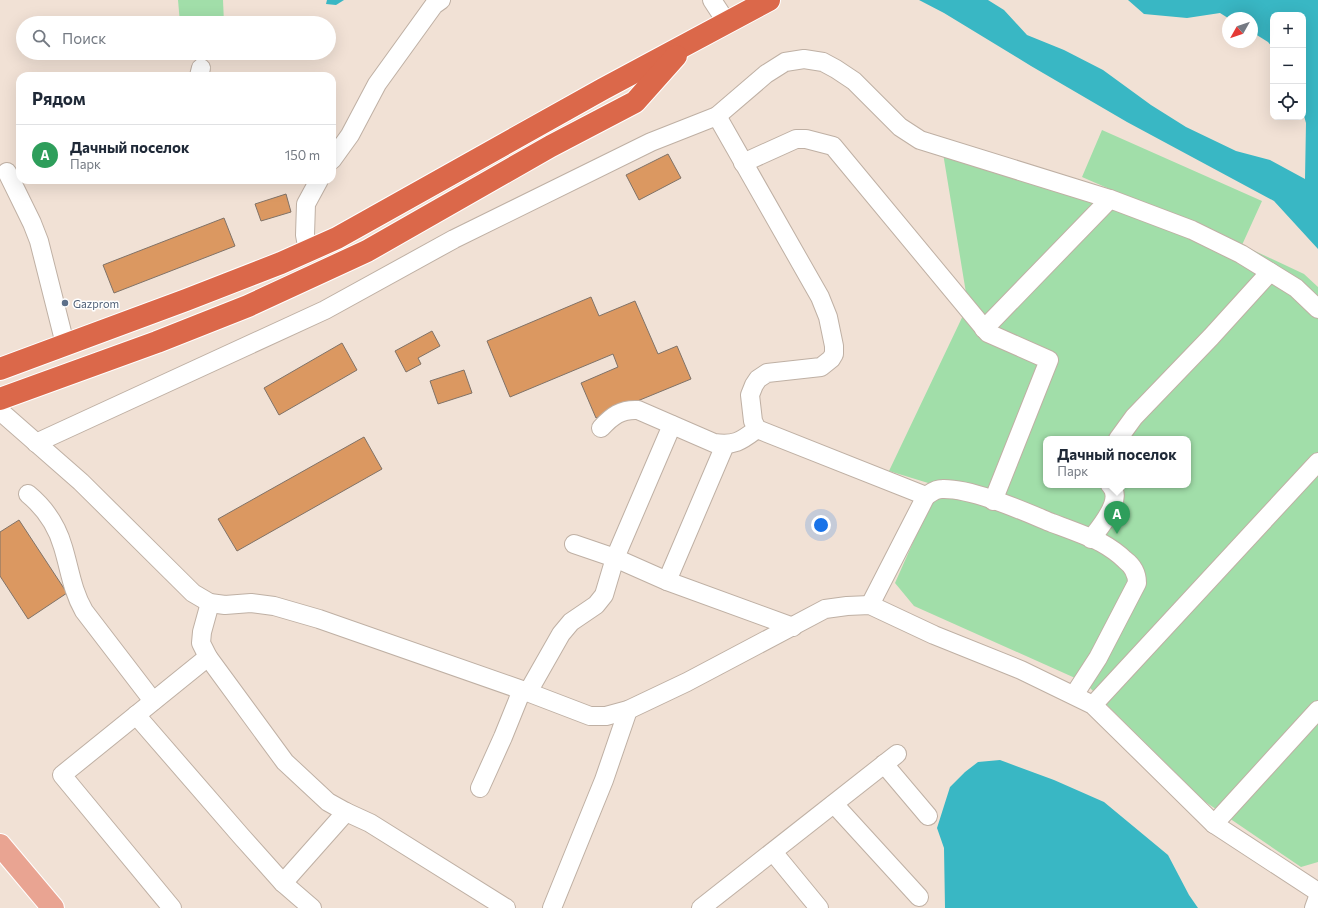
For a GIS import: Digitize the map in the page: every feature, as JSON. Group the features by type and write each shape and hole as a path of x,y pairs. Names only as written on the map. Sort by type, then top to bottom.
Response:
{"highway":[{"path":"0,369 186,300 337,238 603,89 769,0"},
{"path":"0,399 157,342 248,306 367,251 551,146 636,102 686,45"},
{"path":"186,300 178,307 178,314 181,320 195,327"},
{"path":"144,315 156,314 165,321 167,327 163,336 157,342"}],"main road":[{"path":"0,845 53,908"}],"street":[{"path":"336,154 350,135 378,84 434,6 441,0"},
{"path":"712,0 727,23"},
{"path":"36,443 325,310 454,239 651,142 717,116 766,74 785,62 804,59 823,62 854,81 900,127 920,140 1110,199 1192,230 1241,254 1296,288 1318,309"},
{"path":"717,116 820,297 828,316 834,346 834,354 831,359 821,367 767,373 758,379 750,395 753,421 757,429 926,496"},
{"path":"336,138 350,135"},
{"path":"744,163 796,139 806,139 833,146 988,333 1049,360 994,500"},
{"path":"7,172 32,223 39,241 65,344"},
{"path":"308,251 305,235 306,204 317,184"},
{"path":"984,329 1110,199"},
{"path":"1120,436 1134,417 1211,337 1270,272"},
{"path":"601,428 614,416 627,410 638,410 714,443 725,445 741,441 757,429"},
{"path":"0,411 81,482 193,593 210,603 224,605 251,603 274,606 319,619 525,691 590,716 606,716 628,710 686,682 825,609 870,605 934,635 1021,670 1093,705 1214,824 1318,892"},
{"path":"480,788 525,691 561,634 571,622 596,605 604,595 615,558 672,425"},
{"path":"667,581 725,445"},
{"path":"1093,705 1318,462"},
{"path":"1091,539 1112,509 1114,496 1113,488"},
{"path":"870,605 926,496 940,489 951,489 976,494 1102,543 1126,560 1133,568 1137,576 1137,583 1098,658 1074,695"},
{"path":"28,494 48,513 63,546 77,598 84,611 153,701"},
{"path":"574,544 615,558 667,581 793,627"},
{"path":"210,603 202,632 201,643 208,657 285,762 328,802 370,823 506,908"},
{"path":"172,908 62,775 208,657"},
{"path":"552,908 604,780 628,710"},
{"path":"1214,824 1318,710"},
{"path":"136,715 283,883 312,908"},
{"path":"709,906 773,852 891,759 928,816"},
{"path":"834,804 919,898"},
{"path":"283,883 346,812"},
{"path":"773,852 819,908"},
{"path":"1314,908 1318,897"}],"green space":[{"path":"178,0 223,0 224,16 179,16"},
{"path":"1102,130 1262,201 1242,245 1304,274 1318,287 1318,862 1301,867 1204,801 1084,682 914,606 895,583 938,486 889,471 968,305 941,141 1183,221 1082,177"}],"water":[{"path":"327,0 344,0 336,5 326,4"},
{"path":"919,0 988,0 1004,10 1027,35 1064,50 1103,70 1151,105 1186,127 1236,151 1270,160 1305,179 1306,12 1270,12 1270,44 1258,36 1258,12 1222,12 1222,14 1220,13 1187,18 1144,14 1128,0 1318,0 1318,249 1274,201 1127,122 944,13"},
{"path":"1000,760 1054,780 1104,802 1168,855 1189,895 1198,908 945,908 944,848 937,828 950,787 978,762"}],"building":[{"path":"668,154 681,178 639,200 626,175"},
{"path":"286,194 291,212 261,221 255,204"},
{"path":"224,218 235,246 114,293 103,265"},
{"path":"591,297 599,316 635,301 658,354 677,346 691,379 596,418 581,383 618,367 613,354 510,397 487,341"},
{"path":"432,331 440,346 418,358 421,364 406,372 395,351"},
{"path":"342,343 357,370 279,415 264,388"},
{"path":"464,370 472,393 438,404 430,381"},
{"path":"364,437 382,469 237,551 218,519"},
{"path":"19,520 67,593 28,619 0,576 0,532"}],"place":[{"name":"Gazprom","path":"65,303"},
{"name":"Дачный поселок","path":"1117,534"}]}
